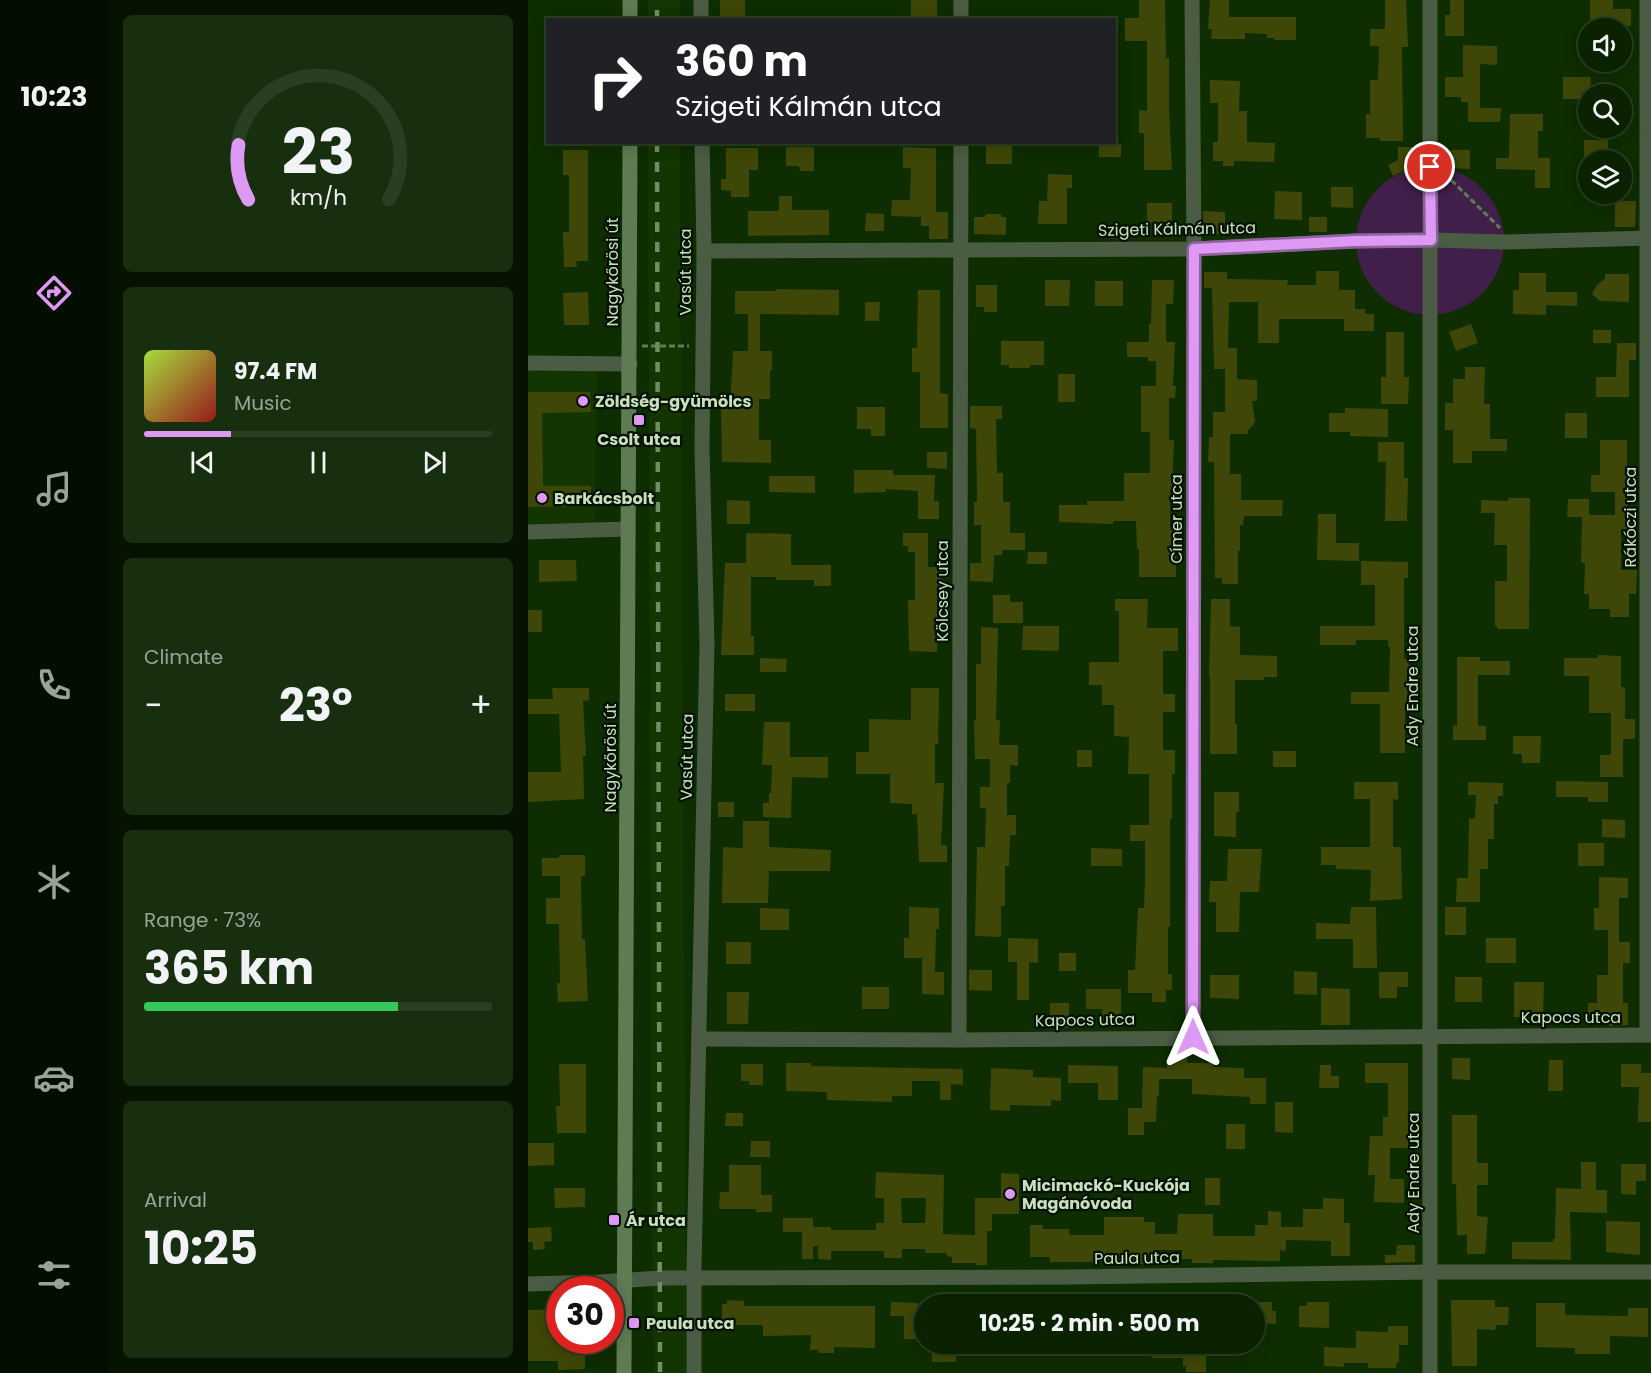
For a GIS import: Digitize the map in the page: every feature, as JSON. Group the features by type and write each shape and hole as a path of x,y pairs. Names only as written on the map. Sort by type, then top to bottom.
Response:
{"main road":[{"path":"630,0 630,18"},
{"name":"Nagykőrösi út","path":"624,1280 630,144"},
{"name":"Nagykőrösi út","path":"624,1354 624,1373"}],"street":[{"path":"701,0 701,18"},
{"path":"961,0 961,18"},
{"name":"Címer utca","path":"1192,0 1193,1037"},
{"name":"Ady Endre utca","path":"1430,0 1431,1373"},
{"name":"Rákóczi utca","path":"1647,0 1650,238 1649,1035"},
{"name":"Vasút utca","path":"694,1373 707,644 702,450 704,251 702,144"},
{"name":"Kölcsey utca","path":"959,1040 961,144"},
{"name":"Szigeti Kálmán utca","path":"704,251 1194,249 1355,241 1514,242 1650,238"},
{"path":"528,363 630,364"},
{"path":"528,532 628,529"},
{"name":"Kapocs utca","path":"699,1039 959,1040 1649,1035"},
{"name":"Paula utca","path":"624,1280 1651,1272"},
{"path":"528,1284 546,1283"}],"path":[{"path":"1430,159 1514,242"},
{"path":"640,346 690,346"}],"shaded area":[{"path":"648,0 680,0 680,18 648,18"},
{"path":"648,144 680,144 686,1373 654,1373"},
{"path":"1430,167 1458,172 1471,179 1482,189 1492,200 1499,213 1504,241 1499,269 1492,282 1482,293 1471,303 1458,310 1430,315 1402,310 1389,303 1378,293 1368,282 1361,269 1356,241 1361,213 1368,200 1378,189 1389,179 1402,172"},
{"path":"528,363 597,363 595,529 528,532"}],"building":[{"path":"720,0 745,0 745,17 720,16"},
{"path":"911,0 937,0 937,18 911,18"},
{"path":"1139,0 1165,0 1172,170 1144,170 1144,133 1139,133 1139,110 1147,111 1147,41 1125,41 1125,18 1139,18"},
{"path":"1210,0 1229,0 1229,17 1296,17 1296,40 1274,40 1274,38 1267,38 1267,34 1245,33 1245,39 1211,39 1212,29 1208,29"},
{"path":"1385,0 1406,0 1408,47 1402,47 1403,141 1380,141 1380,138 1366,138 1366,114 1370,114 1370,80 1378,80 1379,46 1370,46 1370,29 1385,29"},
{"path":"1450,0 1464,0 1464,36 1445,36 1445,15 1450,15"},
{"path":"1590,0 1613,0 1613,9 1631,9 1631,18 1590,18"},
{"path":"1463,45 1497,46 1497,65 1480,64 1480,108 1501,108 1500,122 1468,122 1468,102 1461,102 1461,97 1445,97 1445,77 1463,77"},
{"path":"1563,77 1591,77 1591,84 1578,84 1578,99 1563,99"},
{"path":"1210,80 1240,81 1239,111 1247,111 1247,142 1275,143 1274,162 1234,161 1234,166 1223,166 1223,161 1213,161 1213,142 1218,142 1218,103 1210,103"},
{"path":"1510,114 1543,114 1543,131 1538,131 1538,158 1550,158 1550,188 1535,188 1535,170 1496,169 1496,158 1509,158"},
{"path":"1584,140 1608,140 1608,150 1584,150"},
{"path":"986,144 1012,144 1012,164 986,164"},
{"path":"1099,144 1121,144 1121,157 1099,157"},
{"path":"786,147 814,147 814,171 800,171 799,166 786,166"},
{"path":"903,147 936,148 936,212 948,212 948,239 929,239 929,226 921,226 921,217 891,216 892,200 910,200 911,168 903,168"},
{"path":"1398,147 1414,147 1414,166 1393,176 1388,165 1398,160"},
{"path":"726,148 758,148 758,170 749,170 749,197 731,197 731,191 721,190 721,179 726,179"},
{"path":"563,150 588,150 588,261 576,261 577,267 564,267 563,232 569,232 569,175 563,175"},
{"path":"1450,150 1470,150 1470,169 1450,168"},
{"path":"1048,174 1072,175 1072,188 1067,188 1067,224 1038,224 1039,201 1047,201"},
{"path":"1331,187 1353,187 1353,208 1331,207"},
{"path":"1275,191 1302,192 1302,220 1274,219"},
{"path":"779,196 792,196 792,210 829,210 829,235 748,236 748,211 779,211"},
{"path":"1632,201 1636,201 1635,227 1615,227 1615,204 1632,204"},
{"path":"1147,203 1172,203 1172,223 1147,223"},
{"path":"1203,211 1225,212 1225,234 1204,234"},
{"path":"866,213 884,214 884,231 865,231"},
{"path":"986,214 1001,214 1001,217 1006,217 1006,235 974,234 974,217 985,217"},
{"path":"1309,217 1327,217 1327,232 1309,232"},
{"path":"1316,271 1339,271 1339,290 1355,290 1355,309 1365,309 1365,314 1374,314 1374,331 1344,331 1344,319 1279,319 1279,343 1258,343 1258,302 1229,302 1228,348 1237,348 1237,379 1257,380 1257,401 1252,401 1255,421 1253,425 1248,430 1248,434 1230,434 1230,474 1241,474 1241,500 1283,500 1282,516 1244,516 1243,525 1240,525 1238,584 1222,584 1222,578 1215,578 1214,462 1208,462 1209,437 1213,437 1213,412 1225,412 1225,369 1214,369 1212,288 1204,288 1204,272 1227,272 1227,279 1288,280 1287,285 1316,285"},
{"path":"1519,273 1546,273 1546,292 1577,292 1577,306 1546,305 1546,315 1513,314 1513,290 1519,290"},
{"path":"1605,274 1629,274 1629,302 1600,301 1592,294 1597,285 1605,279"},
{"path":"1045,280 1070,280 1069,306 1045,306"},
{"path":"1152,280 1174,280 1173,304 1166,304 1166,342 1175,342 1173,386 1176,386 1175,398 1169,398 1169,440 1174,440 1170,530 1176,530 1176,577 1139,577 1136,521 1113,521 1113,524 1059,522 1059,505 1087,505 1087,501 1124,501 1124,473 1150,473 1150,432 1141,432 1141,386 1156,386 1156,361 1148,361 1148,357 1127,357 1127,342 1149,342"},
{"path":"1095,281 1123,281 1123,306 1095,306"},
{"path":"976,285 997,285 997,312 984,312 984,307 976,307"},
{"path":"776,289 839,290 839,315 760,314 760,351 772,351 772,370 770,370 770,399 759,399 759,440 771,440 771,463 722,462 721,409 730,409 733,351 748,351 748,314 735,314 735,291 776,291"},
{"path":"918,290 940,290 940,393 948,394 948,428 920,428 920,372 912,372 912,348 917,348"},
{"path":"588,292 589,325 564,325 563,293"},
{"path":"865,302 880,302 879,321 865,321"},
{"path":"1471,324 1478,343 1456,351 1449,332"},
{"path":"1593,330 1611,330 1611,343 1593,343"},
{"path":"1386,332 1404,332 1404,377 1409,377 1408,404 1381,404 1381,377 1386,377"},
{"path":"1001,341 1044,341 1044,365 1009,368 1009,365 1001,365"},
{"path":"1617,343 1636,343 1636,360 1629,360 1629,397 1596,397 1596,377 1616,377"},
{"path":"1465,367 1485,367 1484,404 1490,404 1490,439 1507,439 1507,451 1472,451 1472,463 1453,463 1453,430 1445,430 1445,403 1453,403 1453,379 1465,379"},
{"path":"1058,374 1075,374 1075,402 1058,402"},
{"path":"528,392 590,392 591,412 542,413 543,486 591,486 591,506 528,507"},
{"path":"970,406 1002,406 1002,419 996,419 997,473 1003,473 1003,502 1010,502 1010,533 1025,533 1025,550 1002,550 1002,555 994,555 993,582 970,581 970,563 981,563 981,525 974,525 974,502 977,502 976,429 970,428"},
{"path":"857,407 885,407 885,436 871,436 871,429 857,429"},
{"path":"1345,408 1388,409 1388,437 1350,436 1350,432 1329,432 1329,413 1345,413"},
{"path":"1565,413 1587,413 1587,438 1565,438"},
{"path":"1600,440 1627,440 1627,508 1632,508 1631,529 1621,529 1621,570 1637,570 1636,594 1629,594 1629,617 1610,617 1610,609 1589,609 1589,594 1584,594 1585,563 1581,563 1582,517 1567,517 1568,499 1589,499 1589,515 1615,515 1615,492 1591,492 1591,475 1600,475"},
{"path":"1378,442 1404,442 1404,478 1408,478 1407,521 1385,521 1386,462 1378,462"},
{"path":"927,452 947,452 947,469 927,468"},
{"path":"854,470 893,470 893,475 935,475 934,501 939,501 939,519 918,519 918,491 886,489 886,492 854,493"},
{"path":"769,476 815,476 815,493 769,492"},
{"path":"1508,498 1530,498 1529,629 1497,629 1495,626 1495,581 1507,581 1507,545 1494,545 1495,513 1481,513 1481,500 1508,501"},
{"path":"727,500 750,501 750,524 727,524"},
{"path":"1318,514 1336,514 1336,543 1359,543 1359,561 1317,560"},
{"path":"746,533 791,534 791,565 831,565 831,586 814,586 814,580 776,580 776,577 751,577 751,636 754,636 754,655 721,655 725,563 746,563"},
{"path":"903,533 928,533 928,567 941,567 941,590 937,590 937,652 909,651 908,600 915,600 915,552 908,552 908,546 903,546"},
{"path":"1028,552 1047,552 1047,564 1027,564"},
{"path":"539,560 576,560 577,581 539,582"},
{"path":"1361,561 1408,562 1408,578 1404,578 1404,659 1409,659 1407,705 1405,705 1405,753 1380,753 1380,704 1351,704 1351,692 1389,692 1390,647 1388,647 1388,640 1356,640 1356,645 1320,645 1320,626 1375,626 1375,585 1361,585"},
{"path":"993,595 1010,595 1010,602 1023,602 1023,623 993,623"},
{"path":"1115,599 1148,599 1147,628 1178,628 1178,651 1163,651 1163,694 1175,694 1175,712 1163,712 1163,750 1175,750 1175,774 1172,774 1172,819 1170,819 1170,927 1168,927 1168,974 1172,974 1172,990 1166,990 1166,1002 1152,1002 1152,993 1128,993 1128,970 1135,970 1138,908 1144,908 1145,881 1145,841 1130,841 1130,825 1149,825 1149,774 1128,774 1129,737 1114,736 1114,705 1102,705 1102,685 1089,685 1089,662 1119,662 1119,611 1115,611"},
{"path":"1211,599 1230,599 1230,626 1240,627 1240,655 1277,656 1277,677 1264,677 1264,680 1235,680 1237,754 1210,754"},
{"path":"528,610 542,610 542,632 528,632"},
{"path":"1023,626 1059,626 1059,651 1022,650"},
{"path":"981,627 998,628 996,720 1000,720 999,745 1018,745 1018,766 1010,765 1010,783 1007,783 1007,815 1016,815 1016,835 1010,835 1009,866 1005,866 1005,906 1001,906 1001,937 975,936 977,847 985,847 986,808 980,808 980,787 990,787 990,759 975,759 976,664 981,664"},
{"path":"1598,655 1621,656 1621,687 1625,687 1625,719 1635,719 1635,739 1623,739 1623,777 1600,777 1600,755 1611,755 1611,713 1589,713 1589,676 1564,676 1564,658 1598,658"},
{"path":"1457,657 1480,657 1480,661 1510,661 1510,675 1478,675 1478,726 1486,726 1486,740 1453,740 1453,725 1457,726"},
{"path":"760,658 787,659 786,672 760,672"},
{"path":"552,688 589,688 589,700 583,701 586,756 583,756 584,799 528,802 528,772 561,772 559,714 528,714 528,699 553,699"},
{"path":"911,688 939,688 935,783 944,783 941,845 947,845 947,862 919,862 917,814 912,814 912,804 890,803 890,774 856,774 856,752 869,752 869,719 911,720"},
{"path":"725,694 755,694 755,711 725,711"},
{"path":"764,722 790,722 790,757 828,757 828,778 792,777 791,818 763,817 763,803 769,803 769,793 771,793 772,765 762,765"},
{"path":"1513,736 1541,736 1540,763 1522,763 1522,754 1513,754"},
{"path":"1077,750 1092,750 1092,767 1077,767"},
{"path":"1273,751 1296,751 1296,767 1273,767"},
{"path":"1556,781 1608,782 1608,802 1588,802 1588,797 1556,797"},
{"path":"1354,782 1398,782 1398,800 1393,799 1393,847 1401,847 1402,899 1370,901 1371,870 1336,869 1336,865 1321,865 1321,847 1370,847 1370,799 1354,799"},
{"path":"1468,782 1503,783 1503,796 1498,796 1498,804 1494,804 1494,839 1488,839 1488,869 1480,869 1480,902 1456,902 1457,878 1468,878 1469,818 1475,819 1476,795 1468,795"},
{"path":"1214,792 1239,792 1236,837 1214,836"},
{"path":"718,802 734,802 734,817 718,817"},
{"path":"1602,819 1625,820 1625,838 1602,837"},
{"path":"743,821 769,821 769,847 831,850 830,871 769,871 768,903 722,903 723,847 743,848"},
{"path":"1578,843 1604,843 1604,866 1578,866"},
{"path":"1091,848 1122,849 1122,866 1091,866"},
{"path":"1228,849 1262,849 1259,892 1240,892 1239,932 1216,932 1216,902 1209,902 1210,881 1227,881"},
{"path":"559,855 585,855 585,876 581,876 582,939 585,939 588,1001 558,1002 559,924 546,924 546,898 560,898 560,876 542,876 542,858 559,858"},
{"path":"1599,877 1628,878 1628,898 1619,898 1619,942 1630,942 1630,963 1623,963 1623,1003 1628,1003 1628,1025 1609,1026 1609,1016 1588,1015 1588,1003 1597,1003 1597,975 1608,975 1608,930 1594,930 1594,908 1599,908"},
{"path":"909,907 939,908 935,972 944,972 944,995 922,994 922,958 904,958 904,938 909,938"},
{"path":"1351,907 1376,907 1377,968 1353,968 1353,939 1316,939 1316,923 1350,924"},
{"path":"1445,907 1466,907 1466,935 1445,935"},
{"path":"760,908 789,909 789,930 760,930"},
{"path":"1008,938 1038,939 1038,963 1029,962 1029,1000 1017,1000 1017,962 1008,962"},
{"path":"1486,938 1516,938 1516,963 1486,963"},
{"path":"726,942 751,942 751,964 726,964"},
{"path":"1059,953 1076,953 1076,971 1059,971"},
{"path":"969,970 992,970 992,991 969,990"},
{"path":"1294,971 1317,972 1317,995 1294,994"},
{"path":"1379,972 1408,972 1408,987 1397,987 1397,998 1379,998"},
{"path":"1210,975 1239,975 1239,999 1210,998"},
{"path":"1455,977 1482,977 1482,1002 1455,1002"},
{"path":"1514,982 1544,982 1543,1017 1514,1017"},
{"path":"862,987 889,987 889,1009 862,1009"},
{"path":"1321,988 1350,989 1350,1025 1321,1025"},
{"path":"1086,989 1121,989 1121,1024 1101,1024 1102,1009 1086,1009"},
{"path":"727,992 749,992 748,1024 727,1024"},
{"path":"1050,1003 1069,1003 1069,1028 1050,1028"},
{"path":"1167,1057 1187,1057 1187,1063 1213,1063 1213,1067 1244,1068 1244,1078 1266,1078 1266,1104 1250,1104 1250,1097 1192,1094 1192,1079 1159,1079 1156,1122 1144,1122 1144,1135 1128,1135 1128,1108 1142,1108 1143,1067 1167,1068"},
{"path":"1452,1058 1470,1058 1470,1080 1452,1079"},
{"path":"1549,1060 1563,1060 1563,1091 1548,1091"},
{"path":"786,1063 811,1063 811,1066 963,1069 963,1085 951,1084 951,1100 940,1100 940,1081 912,1081 912,1096 892,1096 892,1102 827,1100 827,1092 786,1091"},
{"path":"1365,1063 1408,1063 1408,1148 1390,1148 1390,1179 1404,1179 1404,1203 1374,1202 1375,1175 1368,1175 1370,1136 1383,1136 1383,1117 1388,1117 1388,1083 1365,1083"},
{"path":"559,1064 586,1064 586,1133 557,1133 556,1106 560,1106"},
{"path":"741,1064 763,1064 763,1085 749,1085 749,1081 741,1081"},
{"path":"1621,1064 1641,1064 1641,1073 1651,1073 1651,1122 1638,1122 1639,1087 1621,1087"},
{"path":"1068,1065 1118,1066 1118,1100 1098,1100 1098,1083 1068,1083"},
{"path":"1320,1065 1331,1065 1331,1076 1339,1076 1339,1088 1319,1088"},
{"path":"991,1068 1033,1070 1033,1077 1061,1078 1061,1101 1051,1100 1051,1106 1010,1105 1010,1111 990,1110"},
{"path":"1275,1102 1293,1102 1293,1133 1275,1132"},
{"path":"726,1113 743,1113 743,1126 725,1126"},
{"path":"1452,1115 1477,1115 1477,1163 1488,1163 1488,1185 1477,1185 1477,1216 1488,1217 1485,1254 1467,1254 1467,1235 1457,1235 1456,1184 1452,1184"},
{"path":"1226,1124 1245,1124 1245,1149 1226,1149"},
{"path":"751,1141 770,1141 770,1157 750,1157"},
{"path":"528,1143 554,1143 554,1165 528,1166"},
{"path":"1581,1162 1596,1162 1596,1190 1607,1190 1607,1213 1570,1212 1571,1260 1512,1259 1512,1242 1553,1242 1555,1239 1556,1188 1581,1189"},
{"path":"1621,1164 1646,1164 1646,1181 1636,1181 1636,1195 1621,1194"},
{"path":"729,1165 761,1165 761,1195 772,1195 772,1212 756,1212 756,1209 719,1209 720,1192 729,1192"},
{"path":"876,1172 944,1175 943,1234 975,1235 975,1198 1001,1198 1001,1173 1019,1174 1019,1214 992,1214 992,1231 987,1231 987,1265 952,1263 952,1257 947,1256 947,1253 925,1253 925,1249 902,1249 902,1258 884,1258 884,1251 831,1251 831,1260 818,1259 818,1246 813,1246 813,1259 802,1259 802,1232 783,1232 783,1218 813,1218 813,1227 831,1227 831,1230 876,1230 876,1223 884,1223 884,1198 875,1198","holes":["901,1198 926,1198 925,1223 902,1223"]},
{"path":"1205,1178 1220,1178 1220,1205 1205,1205"},
{"path":"554,1188 585,1188 585,1207 555,1208"},
{"path":"1323,1198 1344,1199 1344,1223 1350,1223 1350,1256 1331,1256 1331,1241 1286,1240 1286,1251 1280,1250 1280,1261 1213,1260 1213,1263 1192,1263 1192,1259 1182,1259 1182,1250 1155,1250 1155,1264 1050,1262 1050,1257 1030,1257 1030,1225 1043,1225 1043,1229 1069,1229 1069,1235 1104,1235 1104,1217 1144,1217 1144,1222 1155,1222 1155,1234 1177,1234 1178,1214 1213,1214 1213,1236 1255,1236 1255,1225 1268,1225 1268,1211 1281,1212 1281,1227 1303,1227 1303,1209 1323,1209"},
{"path":"1606,1221 1640,1222 1640,1255 1606,1252"},
{"path":"551,1227 552,1241 544,1242 545,1249 533,1250 533,1242 528,1242 528,1228"},
{"path":"1397,1245 1415,1245 1415,1262 1385,1263 1385,1255 1396,1255"},
{"path":"727,1300 744,1301 744,1306 875,1306 875,1348 834,1347 834,1353 819,1353 818,1350 810,1350 811,1335 763,1336 763,1325 736,1325 736,1330 722,1330 722,1304 727,1304"},
{"path":"1451,1300 1495,1300 1495,1307 1509,1307 1508,1325 1496,1325 1495,1330 1477,1329 1477,1366 1452,1366"},
{"path":"891,1302 914,1303 914,1339 904,1339 904,1316 890,1316"},
{"path":"1265,1302 1272,1302 1272,1311 1276,1311 1276,1324 1265,1324"},
{"path":"1307,1302 1329,1302 1329,1328 1299,1327 1299,1306 1307,1306"},
{"path":"1536,1303 1565,1303 1565,1315 1628,1316 1628,1308 1648,1308 1648,1337 1610,1336 1610,1354 1575,1354 1575,1348 1536,1347"},
{"path":"546,1309 546,1354 585,1354 585,1369 558,1370 558,1361 528,1361 528,1310"},
{"path":"1388,1326 1408,1326 1408,1345 1399,1345 1399,1363 1396,1363 1396,1368 1368,1368 1368,1363 1344,1363 1344,1367 1324,1366 1324,1347 1356,1348 1356,1331 1388,1332"},
{"path":"932,1354 956,1354 956,1362 932,1362"},
{"path":"1152,1354 1206,1354 1206,1372 1186,1372 1183,1358 1152,1358"}],"railway":[{"path":"657,0 657,18"},
{"path":"657,144 660,1373"}],"place":[{"name":"Zöldség-gyümölcs","path":"583,401"},
{"name":"Csolt utca","path":"639,420"},
{"name":"Barkácsbolt","path":"542,498"},
{"name":"Micimackó-Kuckója Magánóvoda","path":"1010,1194"},
{"name":"Ár utca","path":"614,1220"},
{"name":"Paula utca","path":"634,1323"}],"route":[{"path":"1193,1037 1194,249 1355,241 1431,240 1430,167"}]}
